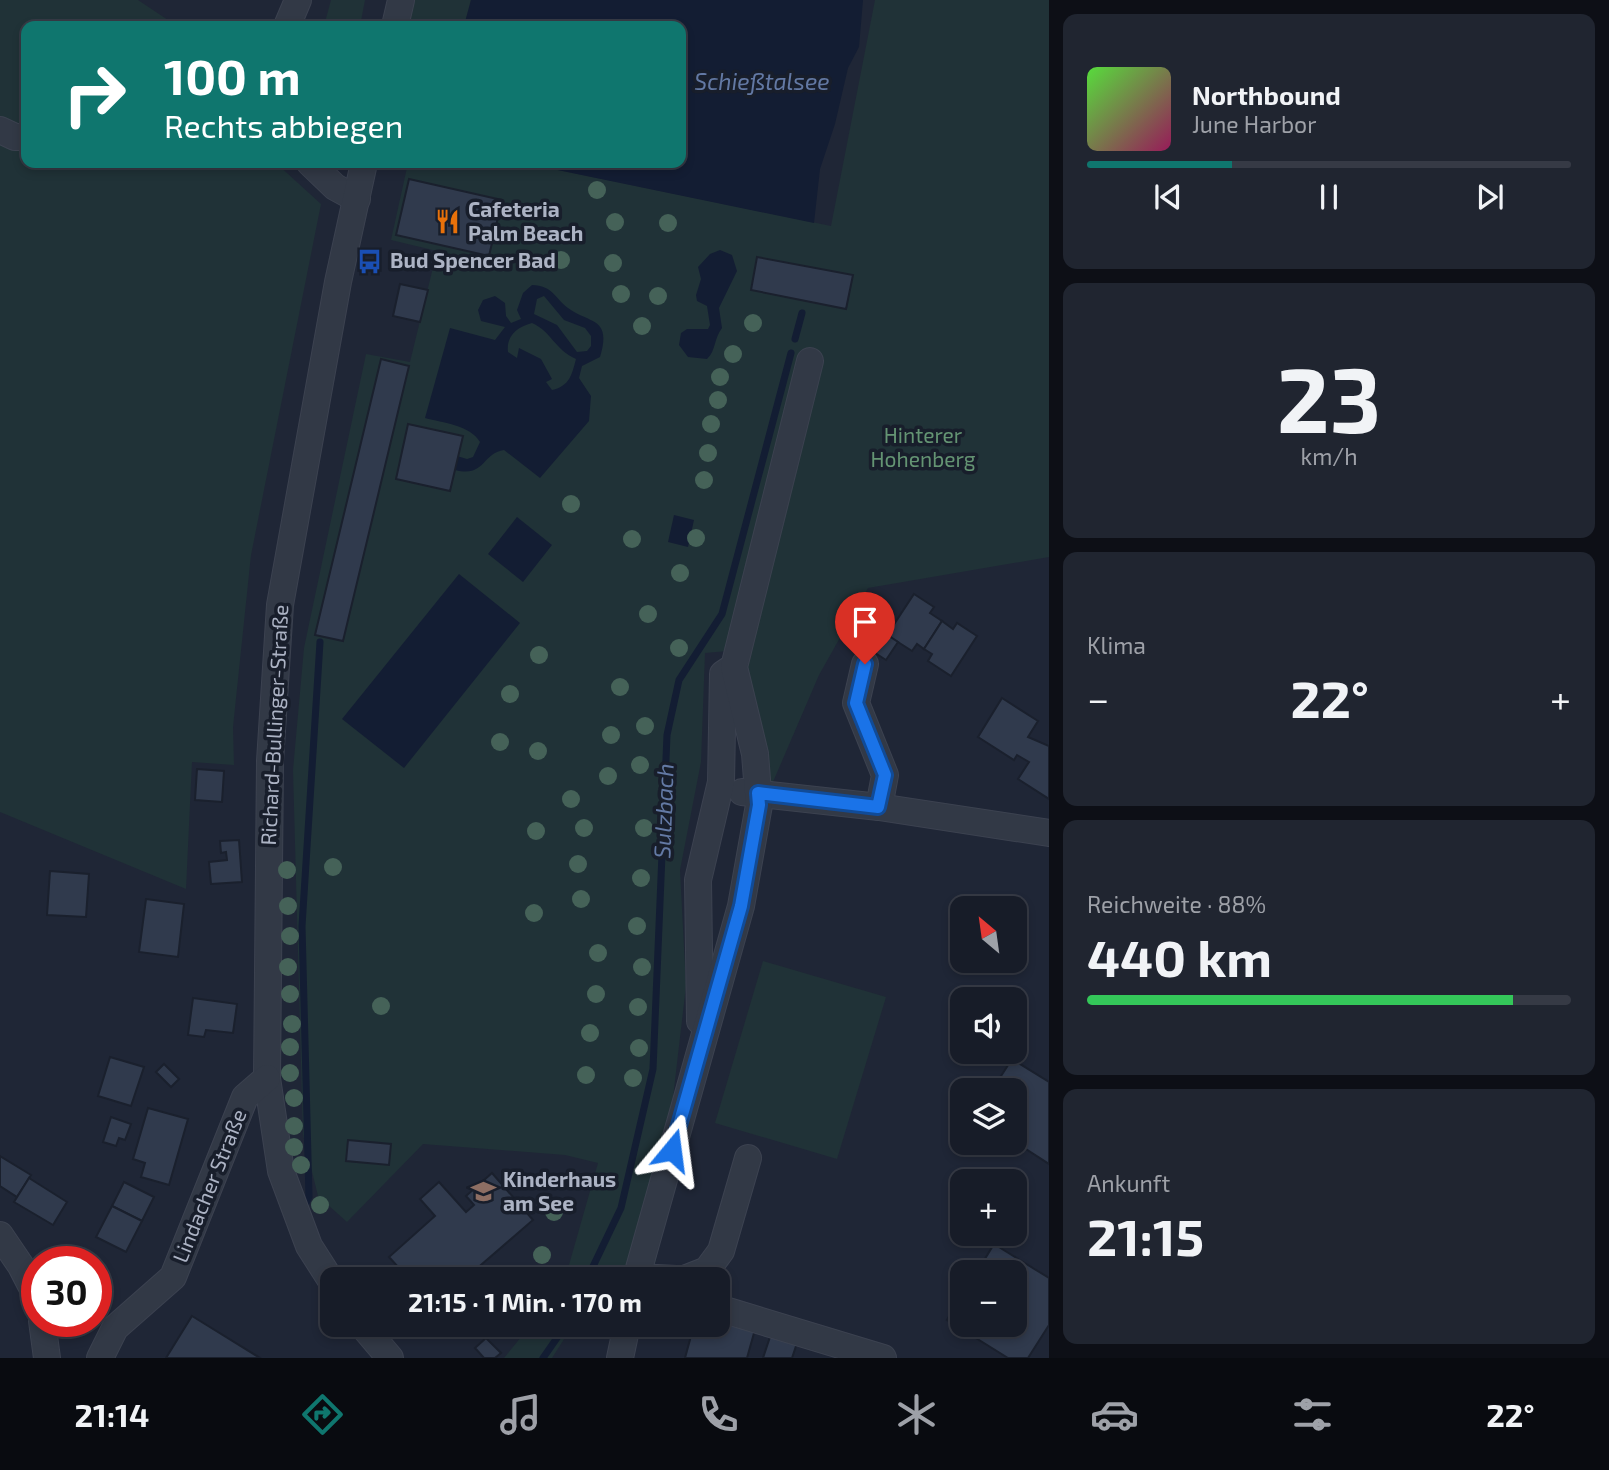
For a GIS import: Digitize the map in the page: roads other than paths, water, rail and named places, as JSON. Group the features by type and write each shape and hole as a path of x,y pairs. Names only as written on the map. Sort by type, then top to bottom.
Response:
{"street":[{"path":"289,21 298,0"},
{"path":"396,21 401,0"},
{"path":"0,130 21,137"},
{"path":"315,168 335,187 357,199"},
{"name":"Richard-Bullinger-Straße","path":"322,1267 309,1246 281,1171 267,1078 270,761 279,605 338,282 363,168"},
{"path":"641,1267 741,906 759,805 754,754 734,667 810,361"},
{"path":"865,664 856,703 885,775 878,807"},
{"path":"701,1048 698,880 719,790 723,674 734,667"},
{"path":"719,790 878,807 1049,833"},
{"name":"Lindacher Straße","path":"100,1358 115,1328 173,1277 245,1097 267,1078"},
{"path":"709,1267 721,1251 748,1158"},
{"path":"0,1235 21,1266"},
{"path":"730,1312 883,1358"},
{"path":"44,1337 47,1358"},
{"path":"372,1337 390,1358"},
{"path":"621,1358 625,1337"}],"water":[{"name":"Schießtalsee","path":"471,0 863,0 859,47 848,68 835,124 820,169 814,223 548,168 686,168 686,21 465,21"},
{"path":"720,250 732,255 737,271 719,308 722,328 707,359 688,357 679,345 681,333 687,329 708,329 710,325 707,306 697,301 701,279 698,267 710,254"},
{"path":"532,285 545,287 568,308 601,328 603,344 600,357 582,366 579,378 591,396 589,421 540,478 504,450 497,452 472,471 455,470 457,456 467,459 473,457 480,442 463,428 425,418 450,328 495,340 505,327 481,321 478,310 483,300 495,296 505,303 506,316 511,323 521,319 517,310 523,293","holes":["544,296 564,320 585,328 591,336 591,346 587,351 577,352 557,325 534,314 537,299","532,323 576,359 569,379 563,386 552,390 546,382 552,379 541,359 519,348 517,358 508,352 509,341 514,333"]},
{"path":"674,515 694,520 688,547 668,542"},
{"path":"517,517 552,545 523,582 488,554"},
{"path":"459,574 520,623 404,768 342,719"}],"waterway":[{"name":"Sulzbach","path":"795,339 802,313"},
{"name":"Sulzbach","path":"593,1267 621,1208 653,1069 667,735 679,680 722,614 791,353"},
{"path":"305,1205 309,1197 302,926 320,642"},
{"name":"Sulzbach","path":"543,1358 558,1337"}],"place":[{"name":"Cafeteria Palm Beach","path":"448,222"},
{"name":"Bud Spencer Bad","path":"370,261"},
{"name":"Kinderhaus am See","path":"483,1192"}],"park label":[{"name":"Hinterer Hohenberg","path":"923,448"}]}
